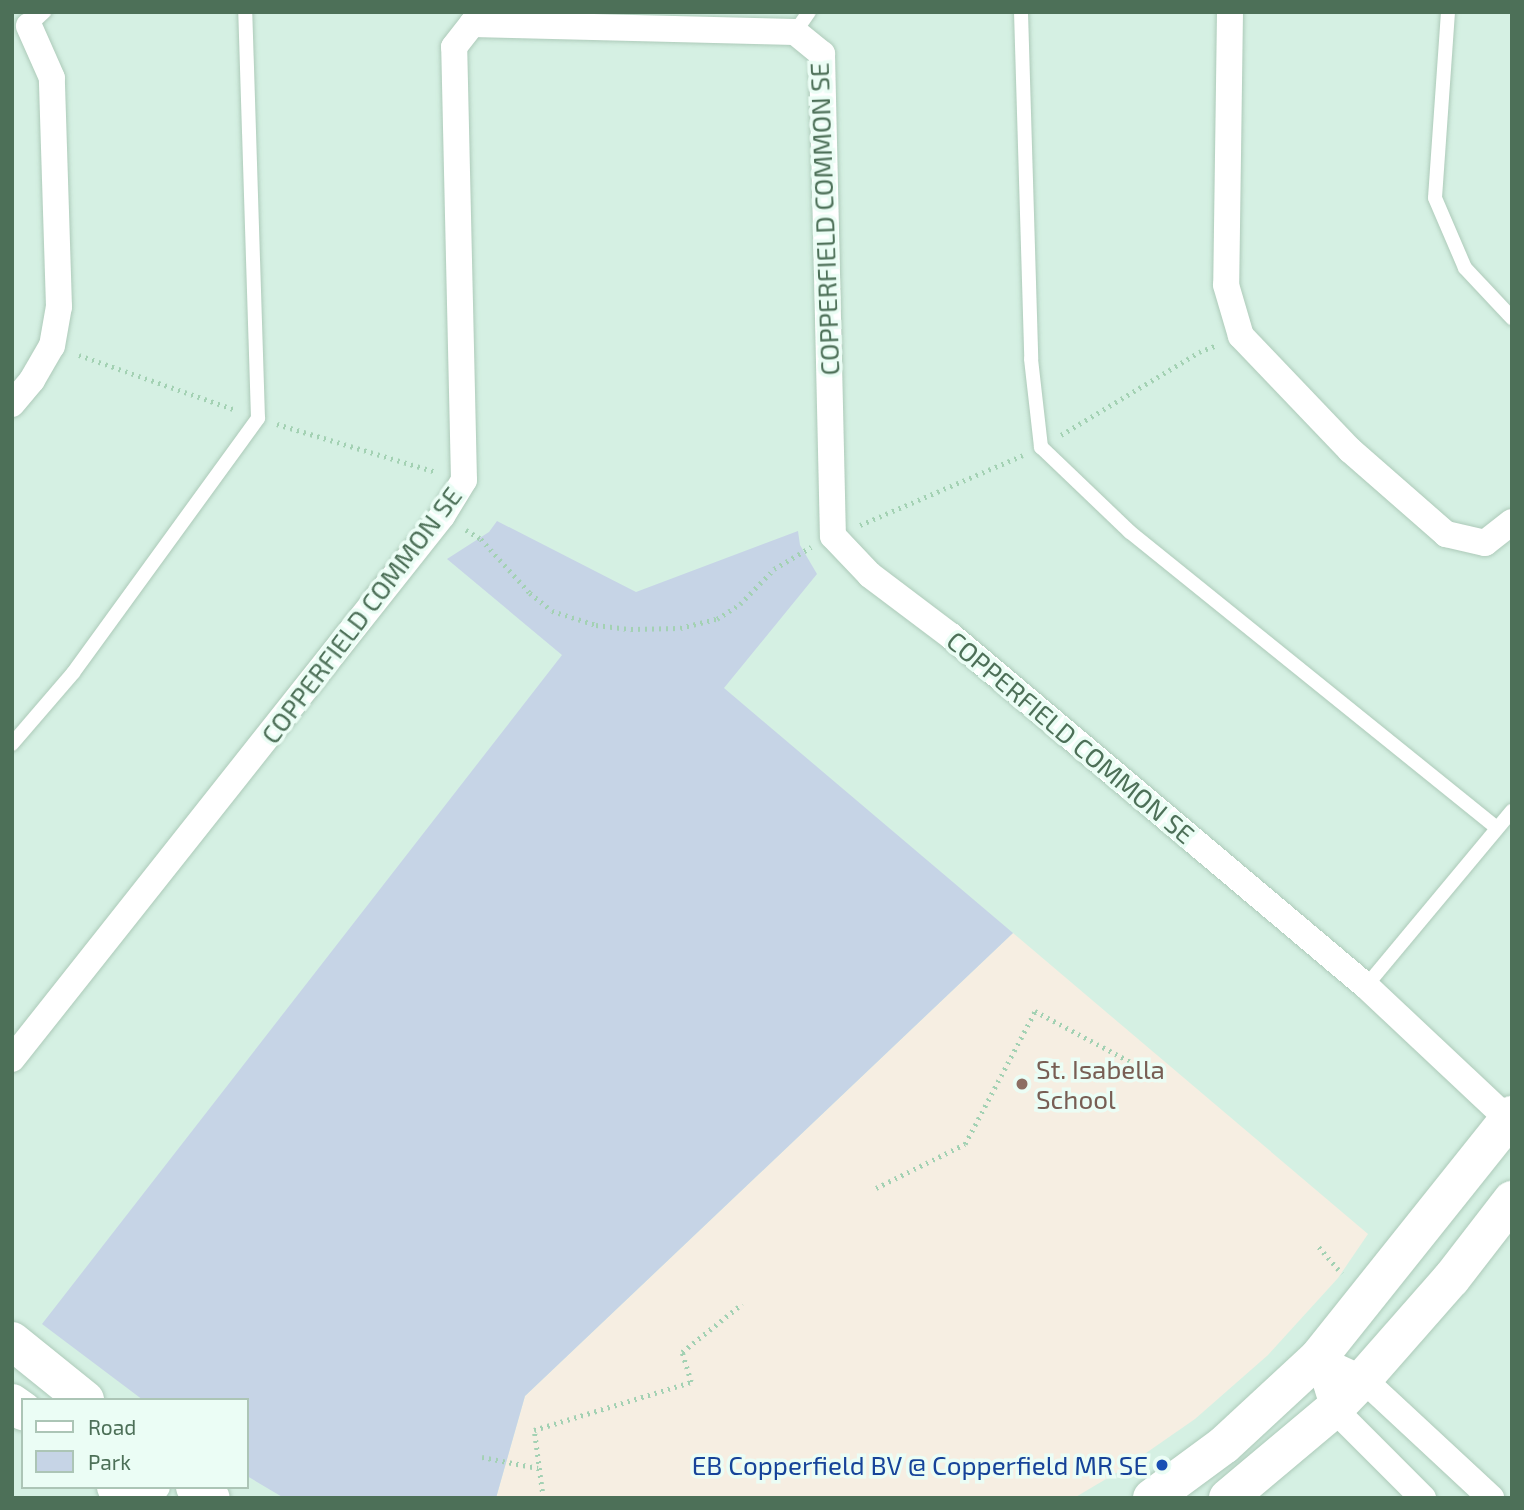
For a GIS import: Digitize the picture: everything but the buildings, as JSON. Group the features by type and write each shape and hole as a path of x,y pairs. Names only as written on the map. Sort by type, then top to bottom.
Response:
{"street":[{"path":"1230,12 1226,285 1241,336 1350,450 1446,534 1485,543 1512,522"},
{"path":"12,404 32,380 52,346 59,307 52,78 36,19"},
{"name":"COPPERFIELD COMMON SE","path":"12,1059 442,516 464,480 454,47 472,24 802,22 822,54 833,536 870,575 951,636 1366,986 1510,1119"},
{"path":"1152,1498 1224,1446 1318,1358 1510,1119"},
{"path":"1228,1498 1334,1409 1363,1379 1451,1279 1512,1200"},
{"path":"12,1342 82,1398"},
{"path":"1318,1358 1363,1379 1491,1498"},
{"path":"1318,1358 1334,1409 1423,1498"}],"lane":[{"path":"12,744 73,673 258,418 245,12"},
{"path":"1021,12 1031,359 1041,447 1130,532 1497,828"},
{"path":"1448,12 1435,198 1465,268 1512,318"},
{"path":"1366,986 1512,811"}],"path":[{"path":"876,1188 965,1144 1035,1011 1161,1078"},
{"path":"1319,1247 1345,1276"},
{"path":"543,1498 534,1430 691,1382 682,1352 741,1304"},
{"path":"482,1457 538,1468"}],"shaded area":[{"path":"12,12 1512,12 1512,1498 12,1498"},
{"name":"St. Isabella School","path":"1013,933 1368,1234 1338,1278 1268,1355 1195,1419 1123,1469 1074,1498 496,1498 525,1396"}],"green space":[{"path":"497,521 636,592 798,531 800,545 817,574 724,688 1013,933 525,1396 496,1498 284,1498 248,1477 248,1398 140,1398 42,1324 562,655 447,559 489,532"}],"place":[{"name":"St. Isabella School","path":"1022,1084"},
{"name":"EB Copperfield BV @ Copperfield MR SE","path":"1162,1465"}]}
